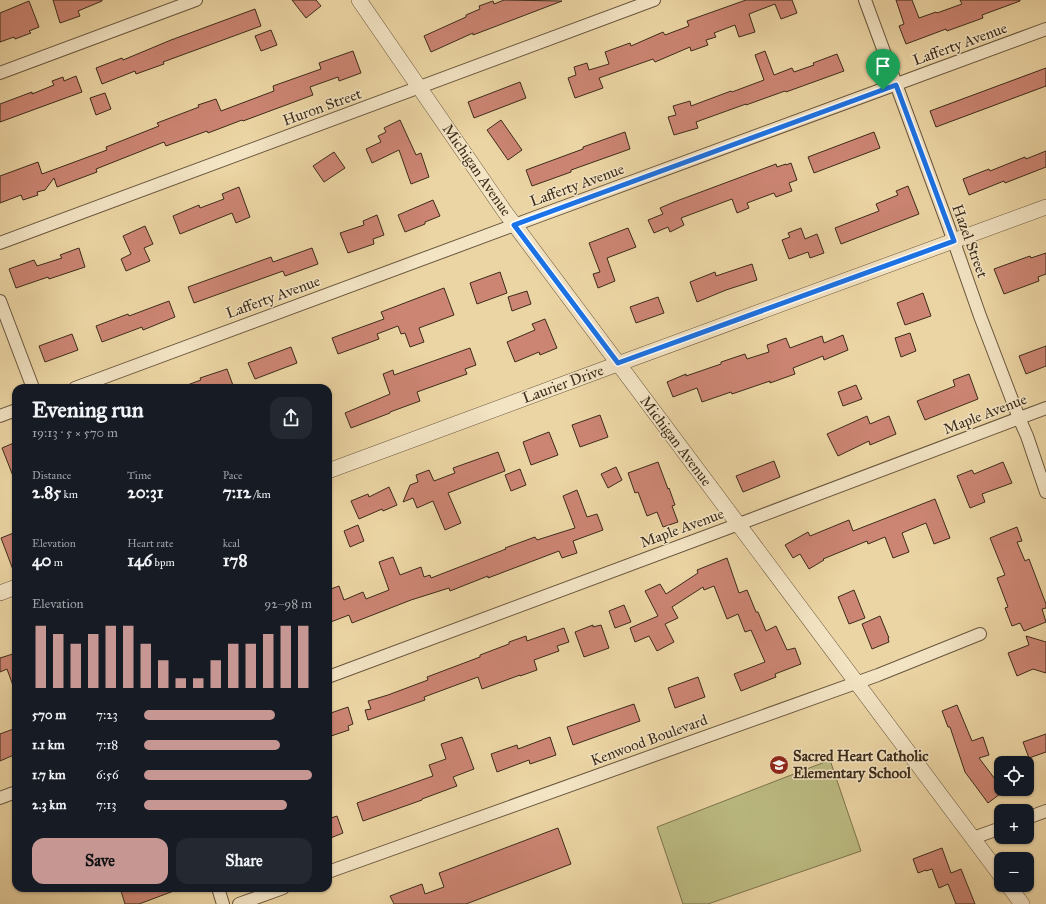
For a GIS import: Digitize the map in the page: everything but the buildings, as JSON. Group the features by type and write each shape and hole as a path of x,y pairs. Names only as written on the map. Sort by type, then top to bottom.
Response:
{"street":[{"path":"0,73 196,0"},
{"name":"Michigan Avenue","path":"359,0 514,225 994,866"},
{"name":"Huron Street","path":"0,243 654,0"},
{"name":"Hazel Street","path":"865,0 954,241 980,316 1027,436 1046,492"},
{"name":"Lafferty Avenue","path":"86,384 1046,29"},
{"name":"Laurier Drive","path":"332,470 618,363 1046,207"},
{"path":"0,301 31,384"},
{"name":"Maple Avenue","path":"332,676 1046,408"},
{"path":"0,416 12,412"},
{"path":"0,593 12,588"},
{"name":"Kenwood Boulevard","path":"332,871 878,675 980,634"},
{"path":"0,798 12,794"},
{"path":"1034,815 1046,811"},
{"path":"974,838 994,831"},
{"path":"219,892 223,904"},
{"path":"239,904 272,892"},
{"path":"1013,892 1022,904"}],"green space":[{"path":"830,760 861,851 708,904 683,904 657,827"}],"place":[{"name":"Sacred Heart Catholic Elementary School","path":"779,765"}],"route":[{"path":"896,85 954,241 618,363 514,225 536,217 883,90 896,85"}]}
